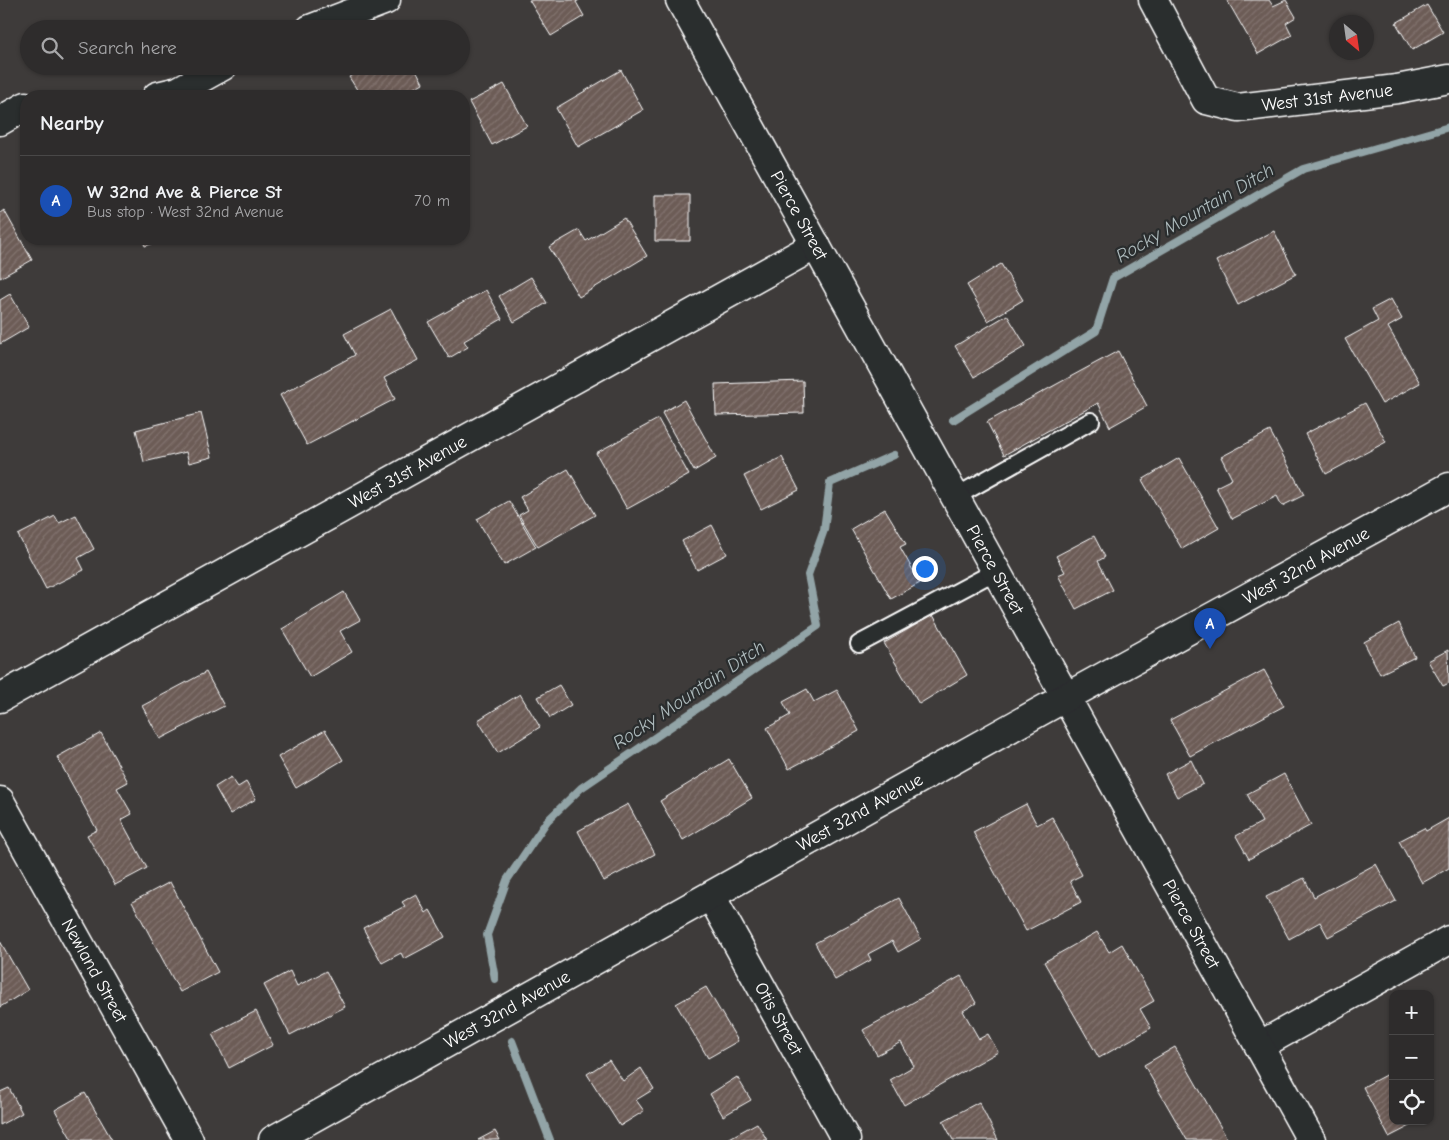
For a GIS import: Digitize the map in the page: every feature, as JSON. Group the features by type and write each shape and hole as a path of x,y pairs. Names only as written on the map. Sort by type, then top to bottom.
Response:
{"street":[{"path":"336,20 376,6 386,0"},
{"name":"Pierce Street","path":"680,0 1311,1140"},
{"name":"West 31st Avenue","path":"1153,0 1206,100 1238,108 1396,89 1449,79"},
{"path":"180,90 207,75"},
{"path":"0,121 20,109"},
{"name":"West 31st Avenue","path":"0,698 816,245"},
{"name":"West 32nd Avenue","path":"273,1140 1066,697 1449,487"},
{"name":"Newland Street","path":"0,801 8,832 189,1140"},
{"name":"Otis Street","path":"711,896 846,1140"},
{"path":"1259,1046 1449,940"}],"lane":[{"path":"955,497 1091,421"},
{"path":"859,644 996,571"}],"building":[{"path":"529,0 579,0 576,2 584,16 551,36"},
{"path":"1227,0 1269,0 1273,6 1286,0 1296,17 1286,23 1292,35 1258,54"},
{"path":"1427,5 1443,32 1412,50 1396,23"},
{"path":"621,70 643,110 578,147 556,108"},
{"path":"352,75 419,75 423,83 411,90 357,90 349,77"},
{"path":"504,84 527,126 492,145 470,101"},
{"path":"655,195 690,195 690,241 655,241"},
{"path":"4,210 20,239 20,245 24,245 32,260 0,278 0,213"},
{"path":"624,218 647,256 579,297 549,247 579,230 586,241"},
{"path":"1274,231 1296,274 1238,305 1216,261"},
{"path":"1001,264 1023,300 988,321 967,285"},
{"path":"531,277 547,303 514,322 499,296"},
{"path":"486,290 502,319 464,341 468,347 449,358 428,322"},
{"path":"10,294 29,327 0,344 0,300"},
{"path":"1391,299 1402,319 1388,327 1420,383 1382,404 1345,339 1378,321 1372,309"},
{"path":"391,309 418,360 384,378 395,399 307,445 280,395 355,355 344,334"},
{"path":"1007,315 1026,346 974,377 955,346"},
{"path":"1118,351 1147,406 1110,427 1098,403 1004,455 987,422"},
{"path":"803,381 804,413 716,415 715,384"},
{"path":"684,400 716,458 694,471 662,413"},
{"path":"1365,403 1386,442 1326,474 1305,434"},
{"path":"201,413 212,457 189,463 186,452 144,462 136,430"},
{"path":"658,419 689,475 627,509 596,453"},
{"path":"1270,431 1304,495 1282,506 1277,496 1232,519 1216,487 1232,479 1221,457"},
{"path":"782,457 799,490 761,509 744,476"},
{"path":"1179,458 1219,528 1182,549 1142,480"},
{"path":"568,469 595,515 538,547 519,515 528,510 520,497"},
{"path":"509,501 536,547 504,565 477,519"},
{"path":"885,509 906,544 900,547 920,583 891,599 851,529"},
{"path":"76,515 94,549 78,558 84,570 46,589 18,535 55,516 59,523"},
{"path":"712,525 727,554 697,570 682,541"},
{"path":"1094,536 1105,557 1098,561 1113,590 1076,609 1058,575 1065,572 1056,556"},
{"path":"344,592 360,620 340,631 352,652 310,677 282,629"},
{"path":"933,615 967,675 919,704 884,643"},
{"path":"1399,623 1415,657 1380,674 1364,642"},
{"path":"1448,650 1449,683 1443,686 1428,661"},
{"path":"1264,670 1284,706 1190,756 1170,720"},
{"path":"206,672 224,706 160,739 142,706"},
{"path":"559,685 571,705 550,718 538,697"},
{"path":"807,689 814,702 837,690 859,731 789,769 767,728 790,715 783,702"},
{"path":"520,694 540,727 498,753 478,720"},
{"path":"325,730 343,760 296,788 278,757"},
{"path":"101,733 128,782 117,788 132,814 121,820 147,868 115,885 87,835 97,830 57,757"},
{"path":"729,759 752,798 683,840 660,801"},
{"path":"1191,760 1203,784 1177,797 1165,774"},
{"path":"1284,774 1311,825 1249,859 1236,836 1262,822 1247,794"},
{"path":"231,777 238,787 246,782 256,799 230,814 215,787"},
{"path":"628,804 655,854 604,881 578,831"},
{"path":"1026,804 1037,825 1052,817 1082,875 1070,881 1081,902 1026,931 973,832"},
{"path":"1449,818 1449,868 1422,883 1399,841 1424,828 1426,831"},
{"path":"1376,864 1396,901 1328,937 1320,922 1289,939 1266,897 1304,878 1314,897"},
{"path":"170,882 218,972 180,992 132,902"},
{"path":"416,894 426,913 430,910 445,937 404,959 401,953 382,963 363,928 405,906 402,902"},
{"path":"899,898 921,939 898,952 892,941 868,954 871,960 835,980 815,943"},
{"path":"1097,932 1109,952 1122,944 1154,1001 1140,1009 1151,1028 1099,1058 1044,962"},
{"path":"0,941 28,990 0,1007"},
{"path":"290,971 297,986 326,971 345,1007 290,1035 264,985"},
{"path":"961,976 976,1003 963,1011 979,1039 988,1034 998,1052 904,1105 890,1080 914,1066 901,1042 877,1055 863,1030"},
{"path":"706,987 738,1041 708,1058 676,1004"},
{"path":"256,1011 273,1045 229,1068 212,1034"},
{"path":"1175,1047 1228,1140 1187,1140 1144,1065"},
{"path":"609,1060 623,1081 641,1068 654,1089 636,1100 644,1111 620,1126 587,1074"},
{"path":"1389,1073 1389,1125 1412,1125 1389,1137 1363,1087"},
{"path":"737,1077 751,1100 723,1116 710,1094"},
{"path":"9,1088 22,1113 0,1125 0,1092"},
{"path":"85,1093 112,1140 72,1140 55,1110"},
{"path":"979,1102 998,1140 953,1140 943,1121"},
{"path":"757,1123 767,1140 726,1140"},
{"path":"495,1131 500,1140 478,1140"}],"waterway":[{"name":"Rocky Mountain Ditch","path":"953,420 1096,331 1113,278 1303,169 1449,127"},
{"name":"Rocky Mountain Ditch","path":"495,979 487,935 507,880 547,821 581,788 818,626 808,575 824,530 830,483 894,455"},
{"name":"Rocky Mountain Ditch","path":"512,1041 550,1140"}],"place":[{"name":"W 32nd Ave & Pierce St","path":"1210,649"}]}
